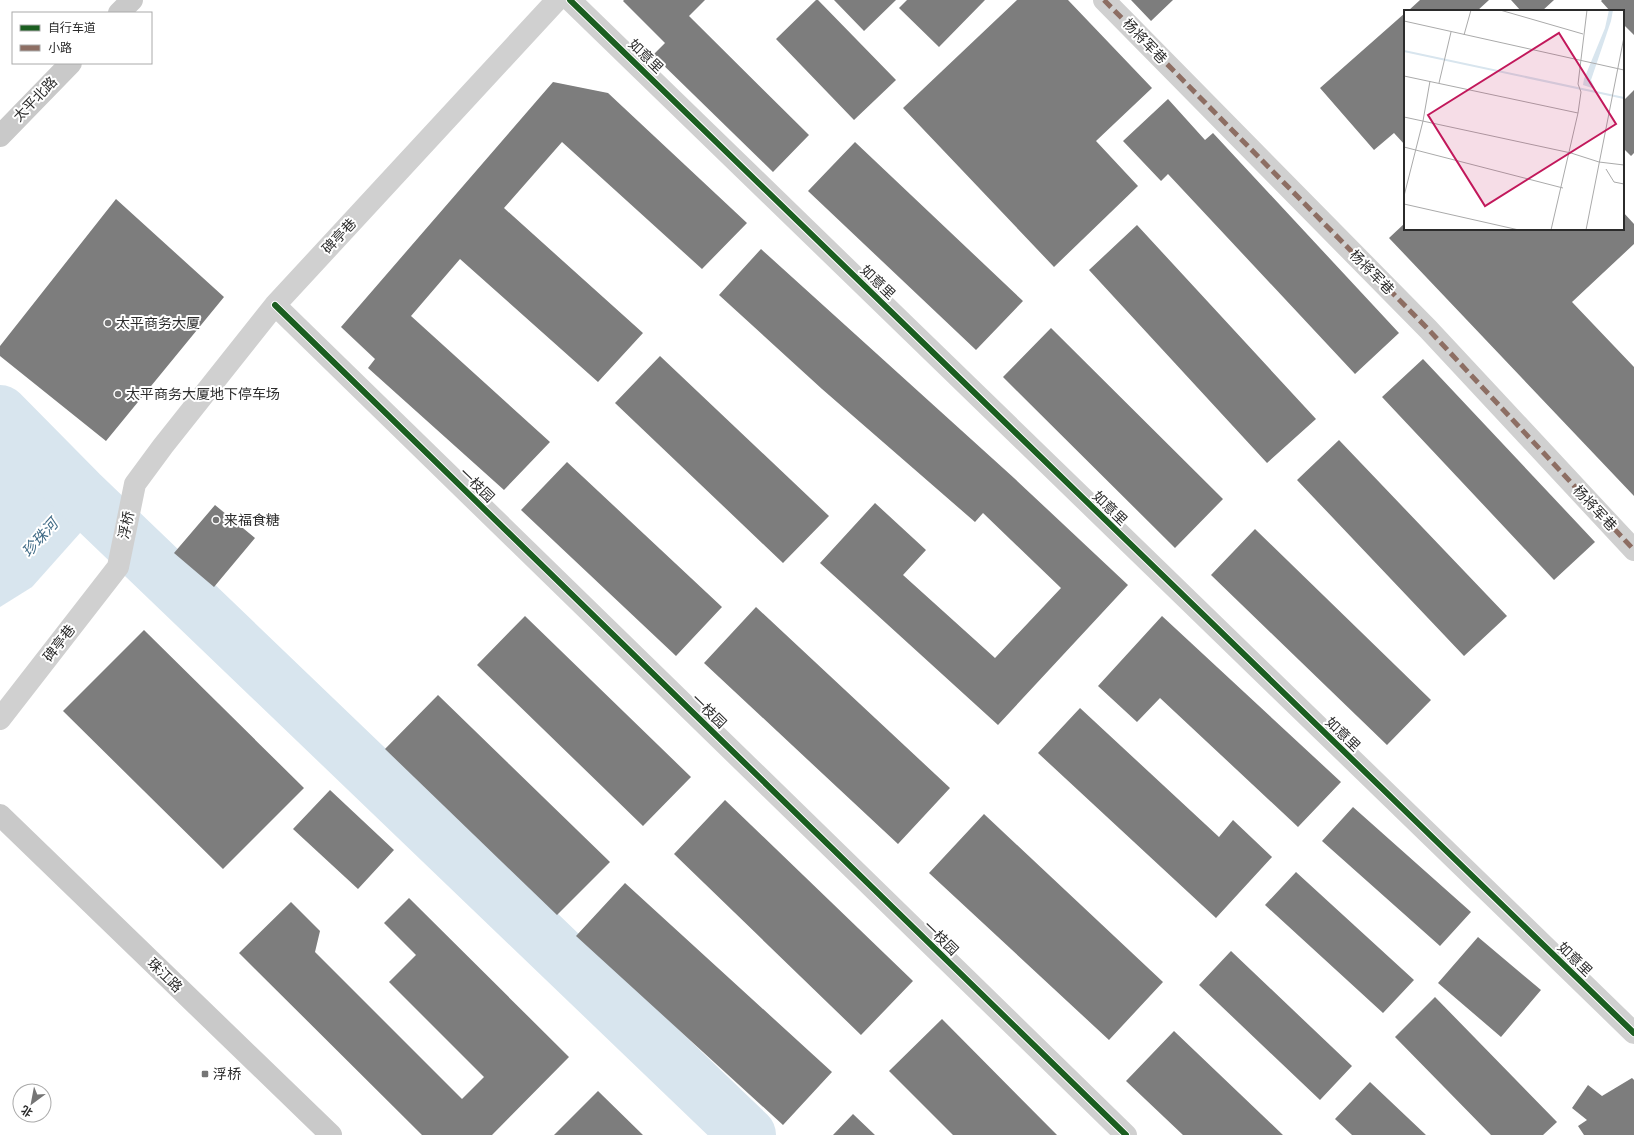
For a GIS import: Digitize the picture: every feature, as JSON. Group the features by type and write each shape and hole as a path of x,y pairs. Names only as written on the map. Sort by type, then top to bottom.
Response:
{"main road":[{"path":"120,12 132,0"},
{"name":"太平北路","path":"0,136 70,64"},
{"name":"珠江路","path":"0,815 331,1135"}],"street":[{"name":"碑亭巷","path":"135,484 163,446 276,305 557,0"},
{"name":"如意里","path":"570,0 1634,1033"},
{"name":"杨将军巷","path":"1104,0 1428,329 1634,550"},
{"name":"一枝园","path":"276,305 1126,1135"},
{"name":"浮桥","path":"118,567 135,484"},
{"name":"碑亭巷","path":"0,718 118,567"}],"water":[{"name":"珍珠河","path":"0,446 81,532 32,587 0,607"}],"building":[{"path":"705,0 689,16 809,135 773,172 653,55 665,43 623,1"},
{"path":"816,0 818,0 896,80 854,120 776,39"},
{"path":"834,0 896,0 864,31"},
{"path":"907,0 985,0 939,47 899,8"},
{"path":"1017,0 1068,0 1152,88 1096,141 1138,186 1054,267 903,108"},
{"path":"1131,0 1173,0 1151,21"},
{"path":"1420,0 1489,0 1478,10 1409,10"},
{"path":"1511,0 1554,0 1543,10 1520,10"},
{"path":"1634,0 1634,35 1624,25 1624,10 1609,10 1601,1"},
{"path":"1404,14 1404,144 1394,133 1374,150 1320,88"},
{"path":"553,82 608,93 747,223 702,269 562,142 504,208 643,333 598,382 460,259 411,316 550,442 504,490 368,368 375,359 341,327"},
{"path":"1634,90 1634,153 1631,156 1624,149 1624,100"},
{"path":"1168,99 1205,140 1213,133 1399,333 1355,374 1168,174 1161,181 1123,141"},
{"path":"855,142 1023,301 976,350 808,191"},
{"path":"116,199 224,297 106,441 0,356 0,346"},
{"path":"1624,213 1634,224 1634,244 1572,302 1634,367 1634,496 1389,238 1404,224 1404,230 1624,230"},
{"path":"1137,225 1316,419 1267,463 1089,270"},
{"path":"761,249 1014,478 1128,585 998,725 820,563 875,503 926,550 903,575 995,658 1061,588 983,513 975,522 822,389 719,295"},
{"path":"1051,328 1223,499 1175,548 1003,377"},
{"path":"660,356 829,516 783,563 615,403"},
{"path":"1423,359 1595,542 1554,580 1382,397"},
{"path":"1339,440 1507,616 1464,656 1297,480"},
{"path":"567,462 722,607 676,656 521,510"},
{"path":"215,505 255,538 214,587 174,553"},
{"path":"1255,529 1431,700 1387,745 1211,575"},
{"path":"756,607 950,788 898,844 704,663"},
{"path":"525,616 691,777 643,826 477,665"},
{"path":"1162,616 1341,782 1298,827 1160,698 1137,722 1098,686"},
{"path":"144,630 304,788 223,869 63,711"},
{"path":"438,695 610,862 557,915 385,749"},
{"path":"1080,708 1219,837 1233,820 1272,857 1216,918 1038,753"},
{"path":"330,790 394,850 358,889 293,829"},
{"path":"725,800 913,981 861,1035 674,854"},
{"path":"1353,807 1471,912 1440,946 1322,841"},
{"path":"984,814 1163,982 1109,1040 929,873"},
{"path":"1296,872 1414,980 1383,1013 1265,905"},
{"path":"625,883 832,1072 783,1125 576,936"},
{"path":"409,898 569,1057 492,1135 422,1135 239,953 291,902 320,931 315,952 462,1099 484,1077 389,982 416,955 384,923"},
{"path":"1478,937 1541,990 1501,1037 1438,983"},
{"path":"1231,951 1352,1066 1320,1100 1199,985"},
{"path":"1435,997 1557,1122 1543,1135 1491,1135 1395,1037"},
{"path":"942,1019 1057,1135 953,1135 889,1071"},
{"path":"1174,1031 1283,1135 1183,1135 1126,1081"},
{"path":"1632,1078 1634,1080 1634,1135 1584,1135 1578,1126 1587,1120 1572,1108 1588,1085 1602,1096"},
{"path":"1370,1082 1426,1135 1352,1135 1335,1119"},
{"path":"598,1091 643,1135 554,1135"},
{"path":"853,1114 875,1135 833,1135"}],"waterway":[{"path":"0,413 80,494 748,1135"}],"marked path":[{"path":"1104,0 1428,329 1634,550"}],"cycle path":[{"path":"570,0 1634,1033"},
{"path":"275,305 1126,1135"}],"place":[{"name":"太平商务大厦","path":"108,323"},
{"name":"太平商务大厦地下停车场","path":"118,394"},
{"name":"来福食糖","path":"216,520"},
{"name":"浮桥","path":"205,1074"}]}
